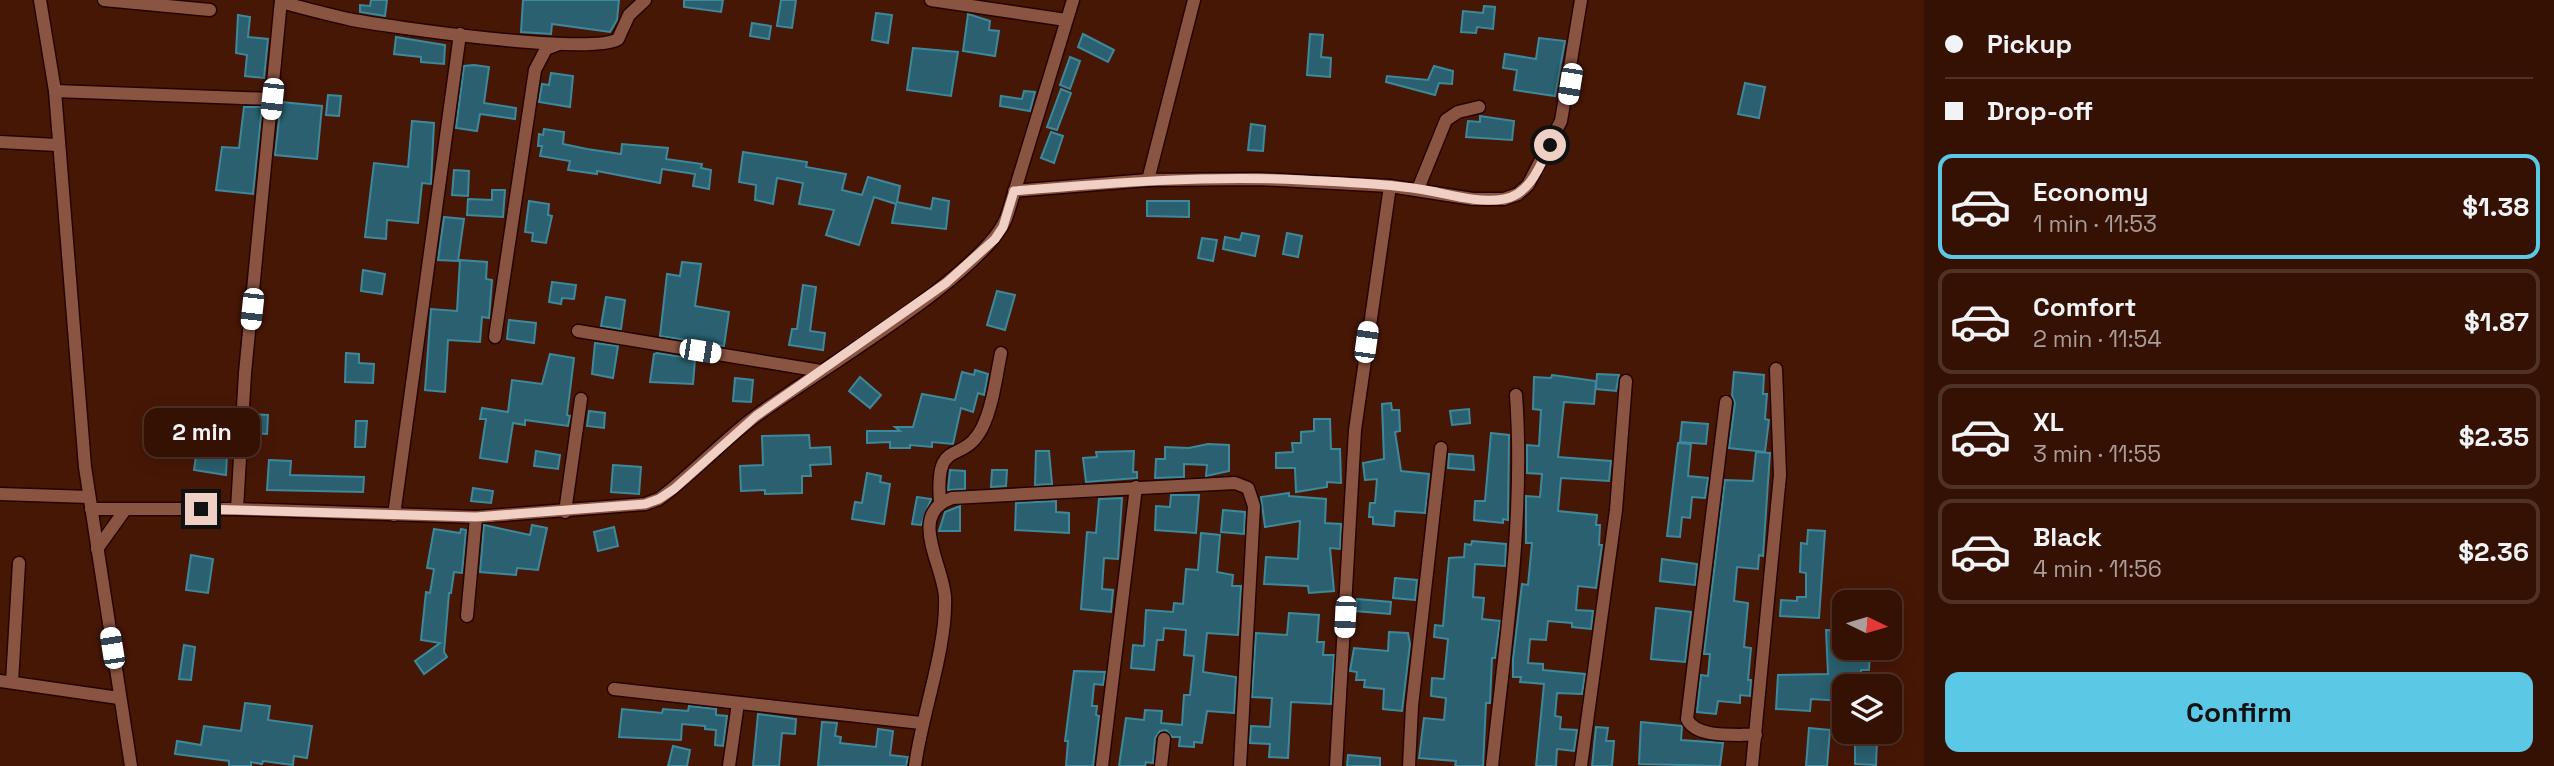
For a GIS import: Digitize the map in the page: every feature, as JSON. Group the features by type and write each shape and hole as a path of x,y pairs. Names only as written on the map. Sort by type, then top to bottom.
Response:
{"street":[{"path":"40,0 55,91 57,145 90,503 131,766"},
{"path":"104,0 210,10"},
{"path":"237,509 245,373 281,1 347,19 460,34 603,45 614,42 629,15 645,0"},
{"path":"931,0 1066,20"},
{"path":"0,494 90,503 125,510 237,509 476,517 565,512 645,504 659,499 727,439 923,301 995,239 1003,227 1073,0"},
{"path":"1148,180 1194,0"},
{"path":"1014,191 1148,180 1259,179 1390,186 1490,200 1518,194 1528,185 1561,121 1566,104 1581,0"},
{"path":"394,515 460,34"},
{"path":"495,337 535,70 546,49 560,43"},
{"path":"55,91 272,99"},
{"path":"1418,189 1446,120 1458,112 1479,107"},
{"path":"0,142 57,145"},
{"path":"1336,766 1356,416 1390,186"},
{"path":"578,331 821,371"},
{"path":"940,502 939,468 947,457 981,430 1002,353"},
{"path":"1752,766 1780,475 1776,369"},
{"path":"1581,766 1616,510 1626,381"},
{"path":"1492,766 1519,507 1520,453 1516,395"},
{"path":"565,512 581,399"},
{"path":"1726,402 1686,710 1687,719 1694,729 1756,735"},
{"path":"1409,766 1412,706 1441,448"},
{"path":"915,766 921,723 942,640 945,595 929,532 934,508 940,502 952,498 1235,482 1248,488 1254,506 1240,766"},
{"path":"1102,766 1136,487"},
{"path":"97,549 125,510"},
{"path":"467,616 476,517"},
{"path":"19,563 6,681 119,698"},
{"path":"614,690 921,723"},
{"path":"729,766 737,703"},
{"path":"1161,766 1164,740"}],"building":[{"path":"371,0 387,0 385,16 360,12 360,5 370,6"},
{"path":"523,0 619,0 617,20 610,32 552,24 551,34 521,32"},
{"path":"684,0 723,0 721,12 684,7"},
{"path":"781,0 796,0 792,28 777,26"},
{"path":"1484,6 1495,7 1493,29 1477,27 1476,33 1461,32 1463,11 1483,13"},
{"path":"876,13 892,15 888,43 872,40"},
{"path":"968,14 990,21 989,30 999,31 995,56 963,51"},
{"path":"238,15 250,17 248,37 268,39 264,78 245,76 247,55 236,53"},
{"path":"752,23 771,26 769,39 750,36"},
{"path":"1083,34 1114,50 1108,62 1078,47"},
{"path":"1310,34 1323,35 1321,57 1331,58 1330,77 1307,75"},
{"path":"396,37 445,45 444,64 421,62 421,57 394,54"},
{"path":"1539,38 1565,41 1555,96 1514,90 1517,70 1503,68 1505,54 1536,59"},
{"path":"913,48 958,52 951,96 907,90"},
{"path":"1070,57 1080,61 1070,89 1060,85"},
{"path":"464,66 489,67 484,103 516,108 515,119 480,114 477,131 456,128"},
{"path":"1434,66 1453,71 1452,84 1439,83 1435,95 1386,82 1387,76 1428,80"},
{"path":"551,73 573,76 570,107 539,102 542,84 549,85"},
{"path":"1745,83 1765,87 1759,118 1738,114"},
{"path":"1061,89 1071,93 1057,130 1047,127"},
{"path":"1024,91 1035,92 1030,111 1000,106 1001,96 1022,99"},
{"path":"328,95 341,96 339,116 326,115"},
{"path":"281,102 322,106 317,159 275,155"},
{"path":"244,107 262,107 253,194 216,190 222,147 239,148"},
{"path":"1480,116 1514,121 1512,140 1466,137 1468,121 1480,122"},
{"path":"412,121 434,123 431,184 422,183 418,223 387,220 386,239 365,237 374,163 408,167"},
{"path":"1251,124 1265,126 1263,151 1248,150"},
{"path":"544,129 564,132 563,144 587,149 621,154 622,144 668,148 666,159 702,164 701,168 711,170 709,189 693,186 695,174 662,169 660,183 597,171 597,174 568,170 570,161 540,156 542,146 538,146 539,134 543,135"},
{"path":"1051,132 1063,136 1054,163 1041,158"},
{"path":"743,152 807,162 806,167 846,174 842,190 862,195 868,177 900,186 897,202 931,209 933,198 949,201 946,229 892,223 896,204 874,197 859,245 826,235 834,210 799,204 803,183 777,178 773,204 755,200 756,185 739,182"},
{"path":"454,170 469,171 468,196 452,195"},
{"path":"492,190 505,190 503,217 467,215 468,199 492,200"},
{"path":"529,201 549,204 548,215 552,216 546,243 532,241 533,233 525,232"},
{"path":"1147,201 1189,201 1189,217 1147,216"},
{"path":"444,217 464,219 458,261 438,260"},
{"path":"1242,233 1259,236 1255,256 1223,249 1225,237 1240,240"},
{"path":"1287,233 1302,236 1298,257 1283,254"},
{"path":"1202,238 1217,240 1213,261 1198,258"},
{"path":"460,260 487,262 486,279 492,280 489,318 482,317 480,342 448,340 445,392 425,390 431,309 457,311"},
{"path":"682,262 701,264 695,306 729,312 724,346 660,336 667,274 680,276"},
{"path":"363,270 385,274 382,294 361,291"},
{"path":"552,282 576,285 574,299 562,298 561,304 549,302"},
{"path":"803,285 816,287 810,331 825,333 823,350 789,345 792,329 797,329"},
{"path":"997,291 1015,295 1005,330 987,325"},
{"path":"606,297 625,300 621,329 601,326"},
{"path":"509,320 536,323 534,343 507,339"},
{"path":"595,343 618,346 613,378 592,374"},
{"path":"346,353 359,354 359,363 374,364 373,383 345,382"},
{"path":"550,354 574,358 568,426 525,420 525,425 513,423 507,462 480,458 486,419 480,419 482,408 508,412 512,380 542,384"},
{"path":"654,354 695,359 693,384 650,382"},
{"path":"975,370 988,374 984,395 978,393 973,412 961,408 953,444 932,442 932,447 910,445 910,448 890,448 890,442 867,443 867,431 900,431 895,427 913,427 922,394 955,400 962,372 974,375"},
{"path":"1734,372 1764,375 1763,394 1767,394 1765,419 1769,420 1765,452 1729,448 1735,403 1732,395"},
{"path":"1597,374 1619,375 1616,391 1596,389"},
{"path":"1552,375 1596,381 1594,404 1564,402 1558,457 1611,461 1609,481 1561,478 1558,511 1597,515 1596,525 1600,525 1599,545 1602,545 1596,588 1578,586 1576,610 1593,611 1591,629 1572,627 1572,623 1548,621 1546,640 1530,639 1528,663 1543,664 1543,670 1585,674 1582,694 1557,693 1555,716 1561,717 1560,729 1577,730 1574,751 1557,749 1556,766 1536,766 1544,684 1520,682 1521,677 1513,677 1513,659 1522,584 1528,585 1532,543 1526,543 1526,496 1540,497 1542,474 1527,473 1527,445 1539,446 1541,410 1533,409 1534,377 1551,378"},
{"path":"860,377 881,395 870,408 849,391"},
{"path":"735,378 753,380 751,402 733,401"},
{"path":"1391,403 1392,410 1399,410 1400,431 1395,432 1401,471 1429,474 1425,513 1395,511 1394,526 1373,524 1373,517 1369,517 1370,503 1375,503 1377,479 1365,480 1363,463 1384,459 1382,404"},
{"path":"1469,409 1470,423 1452,425 1450,411"},
{"path":"589,411 605,413 604,428 587,426"},
{"path":"251,414 268,415 267,434 250,433"},
{"path":"1314,419 1330,419 1331,449 1340,449 1341,483 1327,482 1327,487 1296,492 1295,468 1276,468 1276,453 1293,452 1292,443 1301,443 1301,432 1314,431"},
{"path":"356,421 367,421 365,447 355,447"},
{"path":"1682,422 1708,424 1706,444 1680,442"},
{"path":"213,432 228,435 226,475 194,470 197,450 210,452"},
{"path":"1491,433 1509,435 1508,520 1503,519 1503,523 1474,520 1475,501 1485,501"},
{"path":"809,435 810,448 830,447 831,464 810,465 811,476 802,476 802,493 765,494 765,490 741,491 740,466 763,465 762,436"},
{"path":"1678,443 1691,444 1688,476 1708,478 1705,498 1692,497 1690,518 1682,517 1680,537 1667,536"},
{"path":"1208,444 1229,445 1229,471 1206,476 1207,465 1184,464 1184,477 1155,478 1156,459 1165,459 1165,447 1189,448"},
{"path":"536,451 560,455 558,469 534,466"},
{"path":"1036,451 1049,451 1052,484 1035,485"},
{"path":"1134,451 1133,472 1137,472 1137,478 1086,482 1083,458 1097,457 1096,452"},
{"path":"1756,452 1770,453 1763,556 1759,555 1758,569 1737,567 1734,601 1748,603 1744,647 1751,648 1748,680 1751,680 1750,696 1740,695 1740,703 1718,701 1716,714 1697,712 1701,675 1708,676 1710,654 1704,654 1725,480 1753,481"},
{"path":"1449,454 1473,456 1474,470 1448,468"},
{"path":"269,460 291,461 290,475 364,477 363,492 267,490"},
{"path":"613,465 641,467 639,494 611,492"},
{"path":"950,470 965,471 965,489 948,490"},
{"path":"992,470 1007,470 1006,486 991,487"},
{"path":"867,473 881,476 880,482 890,484 884,524 852,519 855,502 862,503"},
{"path":"473,488 493,491 491,503 471,501"},
{"path":"1289,493 1289,496 1326,499 1325,523 1341,524 1340,549 1330,548 1334,591 1309,593 1308,586 1264,584 1266,557 1298,559 1300,521 1265,527 1261,497"},
{"path":"1171,495 1199,495 1196,533 1155,530 1156,506 1170,507"},
{"path":"917,497 931,499 921,525 912,524"},
{"path":"1122,498 1118,559 1104,558 1102,589 1113,590 1111,612 1081,609 1087,532 1096,533 1099,499"},
{"path":"1056,501 1056,512 1069,513 1069,533 1015,530 1016,503"},
{"path":"960,506 960,531 939,531 945,512"},
{"path":"1223,510 1245,512 1244,534 1221,532"},
{"path":"484,525 530,535 532,525 547,528 538,570 517,568 516,575 480,572"},
{"path":"614,527 618,546 598,551 594,532"},
{"path":"434,529 460,533 461,529 466,530 462,573 454,572 449,593 444,652 447,657 424,674 415,661 440,643 421,640 426,592 430,593 434,569 427,568"},
{"path":"1808,530 1825,531 1819,618 1780,616 1781,600 1797,601 1797,597 1806,597 1806,573 1800,572 1801,543 1807,544"},
{"path":"1201,533 1220,535 1217,572 1233,575 1232,586 1241,586 1238,635 1207,633 1203,672 1236,677 1234,713 1207,711 1202,743 1194,742 1194,747 1179,746 1180,737 1172,737 1166,730 1160,731 1155,738 1153,763 1146,762 1145,766 1119,766 1126,718 1144,720 1145,710 1162,711 1161,723 1182,725 1184,695 1190,695 1194,656 1184,655 1186,630 1164,628 1163,640 1157,640 1154,670 1131,668 1133,645 1144,646 1146,610 1173,612 1174,603 1183,604 1186,569 1198,570"},
{"path":"1472,541 1506,544 1505,566 1475,564 1473,597 1484,598 1482,619 1500,621 1495,658 1492,658 1490,703 1486,703 1483,766 1455,766 1456,761 1419,758 1424,718 1444,720 1446,698 1431,696 1432,678 1444,679 1448,639 1434,637 1435,625 1443,626 1449,558 1464,557 1465,544 1471,545"},
{"path":"191,555 213,559 208,593 186,590"},
{"path":"1662,559 1697,564 1695,585 1660,581"},
{"path":"1395,578 1417,580 1415,600 1393,598"},
{"path":"1357,599 1391,602 1390,614 1355,611"},
{"path":"1656,608 1691,612 1685,662 1651,659"},
{"path":"1289,613 1319,615 1317,642 1324,642 1323,655 1334,655 1331,704 1291,702 1288,758 1269,757 1270,744 1250,743 1251,726 1270,727 1272,698 1252,697 1256,633 1287,635"},
{"path":"1826,630 1832,630 1832,660 1869,660 1869,670 1861,670 1861,674 1832,674 1832,700 1811,699 1810,711 1776,709 1778,675 1828,674"},
{"path":"1389,632 1408,633 1410,644 1402,711 1383,709 1384,689 1364,687 1365,680 1356,680 1357,672 1350,671 1354,648 1388,651"},
{"path":"184,645 195,647 191,680 179,679"},
{"path":"1074,671 1105,672 1103,685 1094,684 1092,706 1097,706 1096,715 1099,716 1093,766 1066,766 1068,741 1065,741"},
{"path":"245,703 270,706 268,720 312,726 307,758 294,756 293,765 263,761 262,764 251,762 251,766 229,766 229,761 175,754 177,741 201,745 204,726 241,731"},
{"path":"689,706 716,709 716,715 727,716 723,746 715,745 716,730 682,724 681,740 619,737 622,709 662,713 663,709 688,711"},
{"path":"758,714 796,719 795,734 782,733 779,766 753,766"},
{"path":"822,722 837,723 835,736 841,737 840,743 876,747 878,729 893,731 890,755 908,757 906,766 818,766"},
{"path":"1641,722 1682,726 1681,740 1723,743 1720,766 1639,764"},
{"path":"1596,727 1608,728 1606,741 1614,741 1612,766 1592,766"},
{"path":"1809,728 1830,730 1827,766 1806,766"},
{"path":"1855,744 1877,744 1876,765 1855,764"},
{"path":"673,746 690,750 687,766 668,766"},
{"path":"1348,755 1380,758 1380,766 1347,766"}],"route":[{"path":"201,509 493,517 645,504 674,489 727,439 756,416 946,283 995,239 1003,227 1014,191 1148,180 1215,178 1390,186 1473,199 1504,199 1518,194 1528,185 1550,145"}]}
